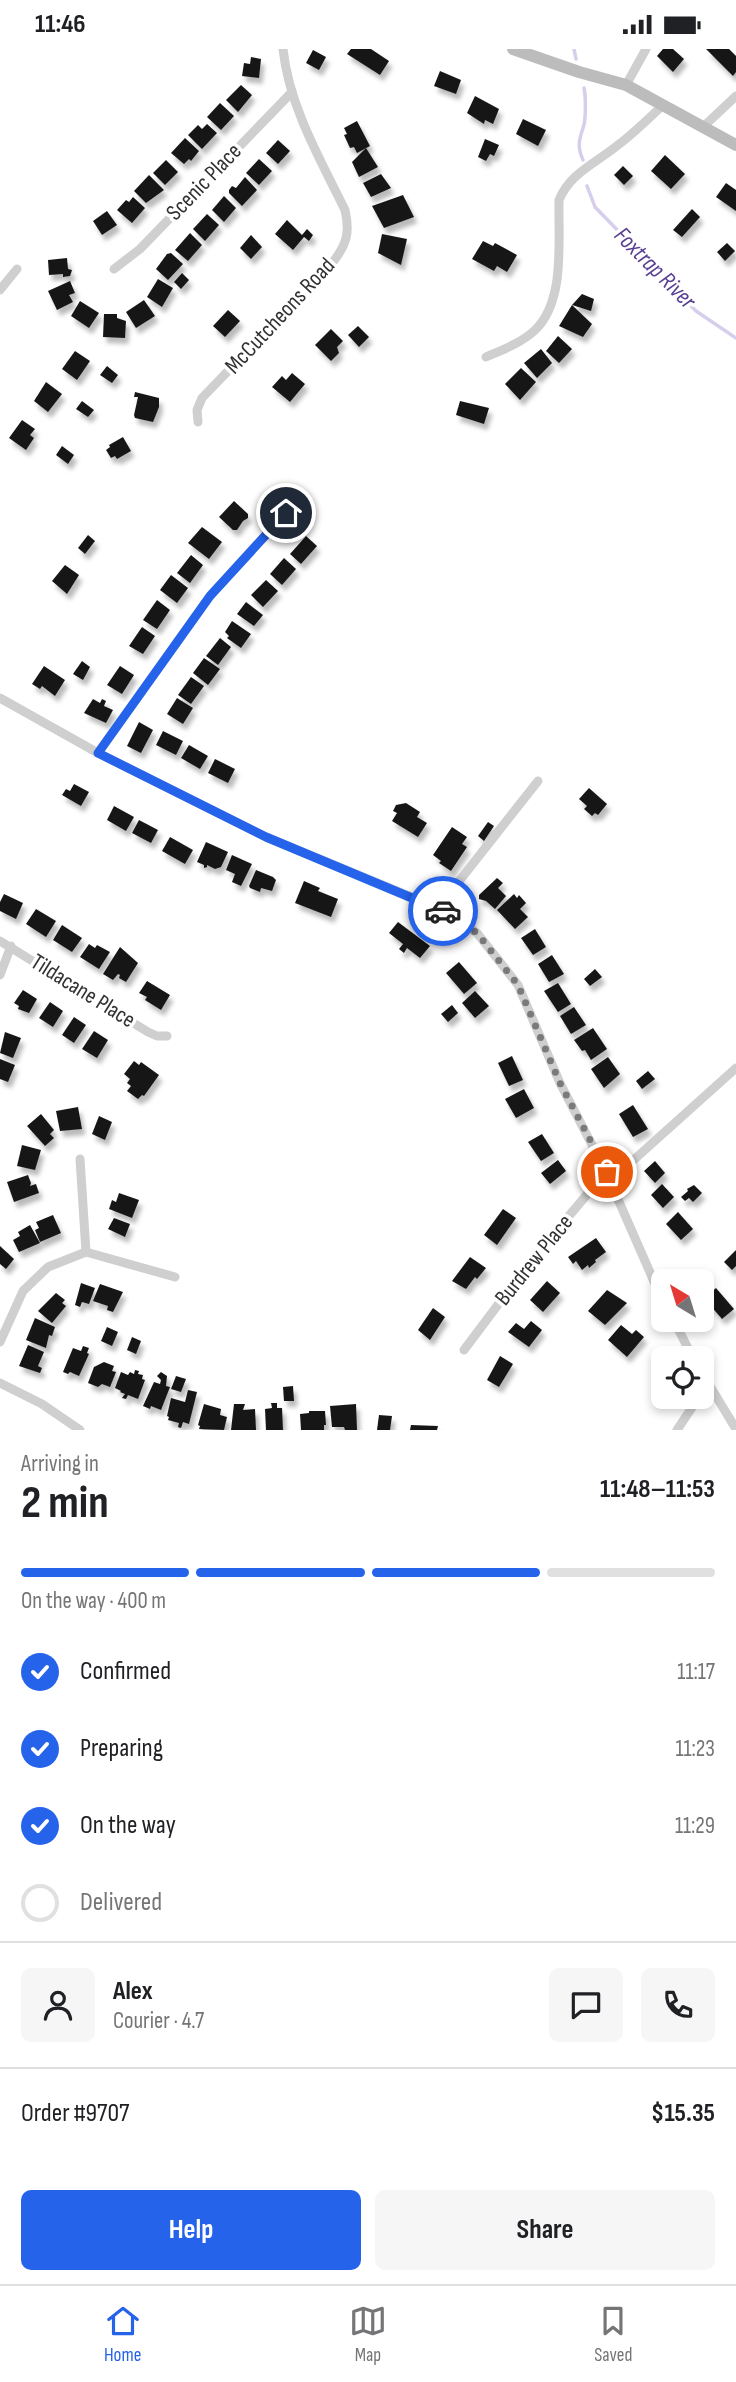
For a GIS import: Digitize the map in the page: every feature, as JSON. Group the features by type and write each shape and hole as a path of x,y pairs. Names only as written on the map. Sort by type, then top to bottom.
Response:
{"main road":[{"path":"513,49 626,85 736,145"}],"street":[{"name":"McCutcheons Road","path":"198,422 197,411 202,398 333,262 343,250 348,237 349,224 345,210 303,123 292,92 283,49"},
{"path":"626,85 646,49"},
{"name":"Scenic Place","path":"114,269 140,249 292,92"},
{"path":"703,127 736,96"},
{"path":"486,357 517,343 534,331 552,305 556,289 559,200 565,186 574,176 620,144 663,105"},
{"path":"0,290 17,269"},
{"path":"98,753 210,596 286,513"},
{"path":"0,698 98,753 266,837 443,911 477,933 518,985 560,1083 607,1172 651,1274"},
{"path":"443,911 449,894 538,781"},
{"name":"Tildacane Place","path":"0,941 148,1032 167,1036"},
{"path":"0,975 11,946"},
{"path":"607,1172 628,1165 736,1068"},
{"path":"80,1159 86,1252"},
{"name":"Burdrew Place","path":"464,1350 530,1262 607,1172"},
{"path":"0,1342 23,1291 48,1267 86,1252 175,1277"},
{"path":"0,1383 42,1404 80,1430"},
{"path":"714,1404 736,1429"},
{"path":"677,1430 691,1409"}],"building":[{"path":"351,49 371,49 389,61 380,75 347,54"},
{"path":"663,49 673,49 684,59 673,72 657,56"},
{"path":"706,49 729,49 736,56 736,72 733,76"},
{"path":"313,50 326,57 319,70 306,63"},
{"path":"251,57 261,59 259,78 242,76 244,63 250,64"},
{"path":"440,71 461,80 456,94 434,86"},
{"path":"241,85 252,95 238,112 226,100"},
{"path":"475,96 499,109 493,124 485,120 484,124 467,113"},
{"path":"220,103 234,116 221,130 207,117"},
{"path":"523,119 546,130 538,146 516,134"},
{"path":"357,121 370,146 357,153 354,147 350,148 344,128"},
{"path":"207,124 217,133 202,149 188,135 198,125 202,129"},
{"path":"185,138 199,151 191,161 189,159 184,164 171,153"},
{"path":"485,139 499,145 494,156 490,154 486,161 478,157"},
{"path":"278,140 290,151 278,164 266,153"},
{"path":"366,148 378,167 359,177 352,162"},
{"path":"665,155 685,174 671,189 651,171"},
{"path":"259,159 272,171 259,185 246,173"},
{"path":"166,160 178,172 165,185 153,173"},
{"path":"623,166 633,176 624,185 614,175"},
{"path":"381,174 391,188 371,197 363,183"},
{"path":"149,175 164,190 146,203 134,191"},
{"path":"245,177 257,190 242,206 229,190 232,186 236,188"},
{"path":"726,183 736,190 736,211 716,197"},
{"path":"403,195 414,217 384,228 372,206"},
{"path":"224,196 236,208 224,222 212,210"},
{"path":"133,197 145,208 132,223 117,210"},
{"path":"692,209 700,217 682,237 673,230"},
{"path":"107,211 117,225 102,235 93,221"},
{"path":"207,214 219,225 205,241 193,229"},
{"path":"287,220 302,235 307,229 313,235 309,241 304,237 293,250 275,234"},
{"path":"190,233 202,245 188,261 175,250"},
{"path":"382,234 407,239 401,265 378,253"},
{"path":"251,235 262,247 251,259 240,248"},
{"path":"483,241 493,246 495,243 517,255 507,272 497,266 494,271 472,259"},
{"path":"727,243 735,251 725,261 717,252"},
{"path":"171,253 183,264 168,280 156,269 167,254"},
{"path":"67,258 68,269 72,270 70,276 49,275 48,260"},
{"path":"182,273 189,280 181,289 174,282"},
{"path":"158,279 173,288 162,307 147,297"},
{"path":"70,281 75,293 69,295 73,302 57,310 48,291"},
{"path":"582,294 594,299 591,311 572,305"},
{"path":"144,300 155,316 136,328 126,312"},
{"path":"80,301 99,313 89,328 71,316"},
{"path":"572,305 592,324 583,337 559,326"},
{"path":"228,310 240,321 225,337 213,326"},
{"path":"104,314 117,314 117,318 126,321 125,338 103,337"},
{"path":"358,326 369,337 359,347 348,335"},
{"path":"331,329 343,341 337,347 339,353 331,361 315,345"},
{"path":"558,336 572,349 559,363 546,351"},
{"path":"541,349 552,363 537,378 524,363"},
{"path":"75,351 90,361 77,380 62,369"},
{"path":"107,366 118,375 112,383 100,375"},
{"path":"521,368 536,382 520,400 505,384"},
{"path":"292,373 305,384 290,402 272,387 282,376 286,380"},
{"path":"46,382 62,394 48,412 34,401"},
{"path":"135,392 159,398 159,407 153,422 135,418 138,397 134,397"},
{"path":"82,401 94,410 88,417 76,409"},
{"path":"460,401 489,408 484,424 456,415"},
{"path":"22,420 35,429 30,435 34,438 26,450 9,438"},
{"path":"123,437 131,451 117,459 115,456 111,458 106,450 109,445"},
{"path":"62,446 74,455 68,464 56,455"},
{"path":"234,501 248,514 248,518 237,530 233,530 219,517"},
{"path":"202,527 222,542 209,559 188,543"},
{"path":"88,535 95,541 85,554 78,548"},
{"path":"306,536 317,546 301,564 290,554"},
{"path":"191,555 203,565 190,583 177,573"},
{"path":"284,558 296,569 282,585 270,574"},
{"path":"65,565 79,575 67,594 52,581"},
{"path":"171,575 188,588 177,603 160,590"},
{"path":"266,580 278,591 263,607 251,595"},
{"path":"157,600 170,610 157,629 143,620"},
{"path":"246,602 263,615 254,626 237,614"},
{"path":"232,621 251,634 241,648 227,638 229,636 225,632"},
{"path":"142,627 155,636 143,654 129,646"},
{"path":"220,638 231,647 218,665 206,656"},
{"path":"204,658 220,669 208,685 193,673"},
{"path":"82,661 90,667 83,680 73,674"},
{"path":"44,666 65,680 55,696 42,686 40,689 32,684"},
{"path":"120,666 134,675 122,694 107,685"},
{"path":"191,677 204,686 191,704 178,695"},
{"path":"177,698 193,708 183,724 167,714"},
{"path":"93,699 100,703 102,699 106,701 104,706 113,710 106,723 84,713"},
{"path":"139,722 153,730 141,753 127,746"},
{"path":"163,731 183,741 176,755 156,745"},
{"path":"189,745 208,756 200,769 181,758"},
{"path":"215,759 235,769 228,783 208,773"},
{"path":"74,784 89,792 81,806 62,795 66,789 70,791"},
{"path":"589,788 607,804 598,815 595,813 592,816 584,809 587,806 579,799"},
{"path":"406,803 420,812 417,817 427,823 418,837 392,821 397,813 393,811 396,805"},
{"path":"114,806 134,817 126,831 107,820"},
{"path":"139,820 158,830 151,843 132,833"},
{"path":"488,822 494,826 484,841 478,836"},
{"path":"452,827 467,837 462,844 467,847 451,871 433,855"},
{"path":"170,837 193,850 185,864 162,851"},
{"path":"206,842 228,852 221,867 215,869 207,865 204,868 204,865 197,862"},
{"path":"232,855 252,864 241,886 232,882 235,874 226,870"},
{"path":"256,870 276,880 272,891 261,888 260,892 250,888"},
{"path":"497,878 503,883 498,888 506,896 495,909 479,899 479,895"},
{"path":"304,881 320,888 318,891 338,899 331,917 295,903"},
{"path":"4,894 23,903 16,919 0,911"},
{"path":"514,894 517,898 519,895 526,903 520,909 528,917 515,929 497,910"},
{"path":"36,909 56,921 46,937 26,924"},
{"path":"398,922 430,946 420,958 407,948 404,953 399,949 403,944 389,933"},
{"path":"62,925 82,938 72,952 53,940"},
{"path":"535,929 546,947 533,955 521,938"},
{"path":"89,944 110,952 99,969 80,957"},
{"path":"120,947 138,963 126,982 119,978 118,974 113,980 103,974"},
{"path":"552,955 564,974 549,982 538,964"},
{"path":"459,962 477,983 464,994 446,973"},
{"path":"595,969 602,977 590,986 584,979"},
{"path":"147,981 170,995 161,1010 139,993"},
{"path":"558,983 571,1004 558,1012 544,991"},
{"path":"23,990 37,999 29,1013 18,1009 19,1006 14,1003"},
{"path":"475,991 489,1006 475,1018 462,1003"},
{"path":"50,1002 63,1011 53,1027 39,1018"},
{"path":"452,1005 458,1013 448,1022 441,1014"},
{"path":"574,1007 586,1025 571,1034 560,1016"},
{"path":"74,1017 86,1025 74,1043 62,1035"},
{"path":"593,1028 607,1049 591,1060 574,1040"},
{"path":"94,1031 108,1040 97,1058 82,1049"},
{"path":"5,1032 21,1038 13,1058 0,1053"},
{"path":"512,1056 523,1080 509,1086 498,1063"},
{"path":"608,1057 620,1074 604,1088 591,1069"},
{"path":"0,1059 15,1065 8,1082 0,1079"},
{"path":"134,1061 139,1065 141,1062 159,1075 144,1096 138,1099 127,1091 131,1086 127,1083 130,1079 124,1074"},
{"path":"648,1071 655,1079 642,1089 636,1081"},
{"path":"524,1089 534,1108 516,1118 505,1099"},
{"path":"633,1105 648,1129 633,1137 619,1114"},
{"path":"78,1107 82,1129 60,1131 56,1111"},
{"path":"41,1114 54,1130 50,1134 54,1138 45,1146 27,1126"},
{"path":"99,1116 112,1122 105,1140 92,1134"},
{"path":"542,1134 554,1153 541,1161 528,1142"},
{"path":"22,1145 41,1150 35,1170 17,1166"},
{"path":"558,1160 566,1171 550,1184 541,1173"},
{"path":"655,1161 665,1173 655,1183 644,1171"},
{"path":"28,1175 30,1186 36,1184 39,1193 14,1202 7,1182"},
{"path":"662,1184 674,1197 663,1208 651,1195"},
{"path":"694,1185 702,1193 693,1202 689,1198 685,1201 681,1197"},
{"path":"119,1193 139,1200 132,1218 109,1209 112,1200 116,1202"},
{"path":"503,1209 516,1218 497,1245 484,1235"},
{"path":"678,1212 693,1229 681,1240 666,1224"},
{"path":"53,1215 61,1233 40,1242 35,1230 39,1228 36,1222"},
{"path":"114,1218 130,1224 125,1237 108,1229"},
{"path":"30,1225 40,1243 19,1252 13,1240 20,1236 18,1232"},
{"path":"596,1238 606,1252 589,1268 588,1265 582,1270 576,1261 573,1264 568,1257"},
{"path":"0,1246 14,1259 6,1269 0,1264"},
{"path":"736,1250 736,1266 732,1270 724,1262"},
{"path":"470,1257 486,1268 466,1289 452,1281"},
{"path":"547,1281 560,1293 543,1312 530,1300"},
{"path":"81,1283 95,1288 89,1304 82,1302 80,1307 75,1305"},
{"path":"100,1284 123,1292 113,1312 107,1310 108,1306 93,1301"},
{"path":"716,1288 734,1309 722,1319 714,1310"},
{"path":"607,1290 627,1303 605,1325 588,1311"},
{"path":"56,1293 65,1300 62,1303 66,1306 52,1323 38,1311"},
{"path":"433,1308 445,1317 430,1340 418,1330"},
{"path":"35,1318 55,1327 52,1336 49,1335 46,1348 26,1340"},
{"path":"531,1321 542,1330 529,1347 508,1332 516,1323 524,1329"},
{"path":"621,1325 632,1334 636,1330 644,1337 627,1357 608,1340"},
{"path":"107,1327 118,1332 112,1346 101,1341"},
{"path":"132,1337 141,1341 136,1354 127,1350"},
{"path":"28,1345 44,1352 38,1366 42,1368 40,1373 19,1366"},
{"path":"83,1346 89,1348 89,1354 79,1376 63,1372 73,1348 81,1351"},
{"path":"500,1356 513,1364 499,1387 487,1380"},
{"path":"104,1362 114,1366 112,1371 116,1372 110,1387 102,1384 98,1387 88,1383 94,1367"},
{"path":"135,1370 143,1375 142,1379 145,1380 138,1399 128,1395 126,1399 122,1398 125,1394 115,1388 121,1372 128,1375 130,1372 134,1374"},
{"path":"161,1372 167,1376 166,1386 170,1387 161,1410 151,1406 150,1409 143,1406 154,1382 160,1384 161,1380 157,1376"},
{"path":"176,1376 186,1379 181,1392 171,1389"},
{"path":"293,1386 294,1401 284,1401 283,1387"},
{"path":"188,1390 197,1392 189,1424 183,1422 181,1428 178,1427 179,1423 168,1420 167,1416 171,1398 185,1402"},
{"path":"271,1403 277,1403 277,1408 282,1408 283,1430 266,1430 265,1409 272,1408"},
{"path":"204,1404 221,1409 220,1415 227,1417 224,1430 199,1429"},
{"path":"234,1404 245,1404 243,1410 255,1409 256,1430 231,1430"},
{"path":"356,1404 357,1430 332,1427 330,1406"},
{"path":"325,1411 324,1430 301,1430 300,1414"},
{"path":"379,1415 392,1416 390,1430 377,1430"},
{"path":"411,1425 438,1426 437,1430 410,1430"}],"waterway":[{"name":"Foxtrap River","path":"574,49 576,59"},
{"name":"Foxtrap River","path":"583,160 579,144 585,120 584,88"},
{"name":"Foxtrap River","path":"587,186 595,207 696,311 736,338"}],"way so far":[{"path":"443,911 477,933 518,985 560,1083 607,1172"}],"route":[{"path":"286,513 210,596 98,753 266,837 443,911"}]}
